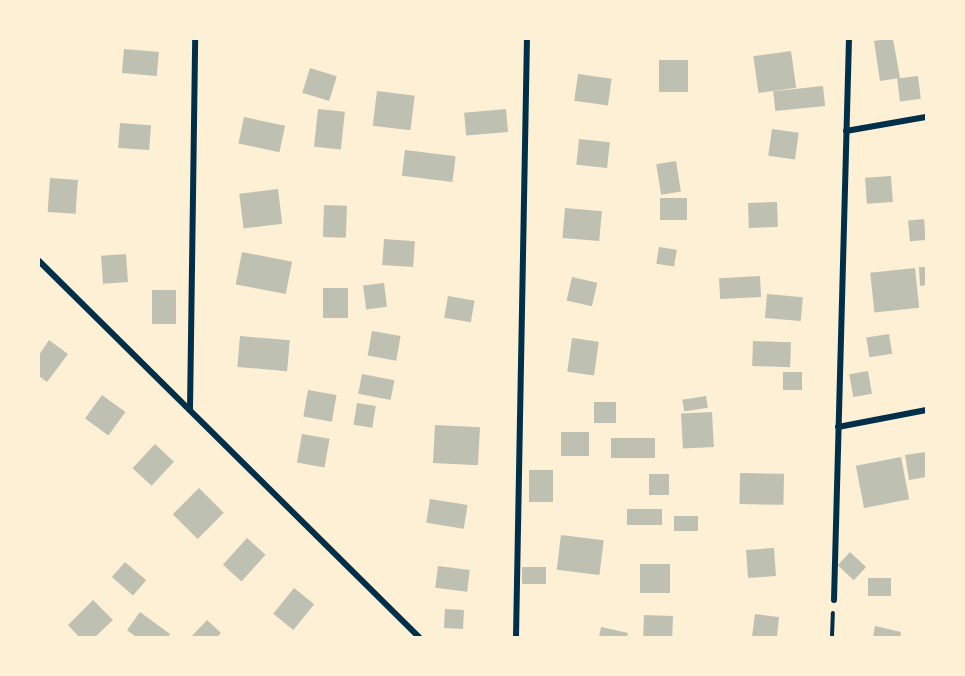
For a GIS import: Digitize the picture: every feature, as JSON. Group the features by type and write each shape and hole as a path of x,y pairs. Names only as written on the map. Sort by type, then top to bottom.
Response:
{"street":[{"path":"190,410 195,39"},
{"path":"516,637 527,39"},
{"path":"834,600 849,39"},
{"path":"846,131 926,117"},
{"path":"39,261 419,637"},
{"path":"838,427 926,410"}],"path":[{"path":"832,637 834,600"}],"building":[{"path":"893,39 900,78 880,81 874,41"},
{"path":"124,49 159,52 157,76 122,73"},
{"path":"791,51 796,88 759,93 753,56"},
{"path":"659,60 688,60 688,92 659,92"},
{"path":"310,68 337,76 329,101 302,93"},
{"path":"578,74 612,79 608,105 574,101"},
{"path":"918,76 921,99 900,101 897,79"},
{"path":"823,86 825,106 775,111 773,91"},
{"path":"377,91 415,96 410,130 373,126"},
{"path":"318,109 345,112 341,150 314,147"},
{"path":"506,109 508,132 466,136 464,113"},
{"path":"244,117 285,126 279,152 238,143"},
{"path":"120,123 151,125 149,150 118,148"},
{"path":"772,129 799,133 795,159 768,156"},
{"path":"579,139 610,142 607,168 576,165"},
{"path":"405,150 456,156 452,182 402,176"},
{"path":"676,161 681,192 661,195 656,164"},
{"path":"891,176 893,202 867,204 865,178"},
{"path":"50,178 78,180 76,214 48,212"},
{"path":"278,189 282,224 244,228 239,194"},
{"path":"660,198 687,198 687,220 660,220"},
{"path":"777,202 778,227 749,228 748,203"},
{"path":"324,205 347,206 346,238 323,237"},
{"path":"565,208 602,211 599,241 562,238"},
{"path":"924,219 926,240 910,241 908,220"},
{"path":"384,239 415,241 413,267 382,265"},
{"path":"659,247 677,250 674,267 656,264"},
{"path":"242,252 292,262 286,294 236,284"},
{"path":"126,254 128,282 103,284 101,256"},
{"path":"919,267 926,267 926,285 920,286"},
{"path":"915,268 919,308 874,312 870,273"},
{"path":"760,276 761,297 720,299 719,278"},
{"path":"572,277 597,283 592,306 567,300"},
{"path":"384,283 387,307 366,309 363,286"},
{"path":"323,288 348,288 348,318 323,318"},
{"path":"152,290 176,290 176,324 152,324"},
{"path":"767,294 803,297 801,321 765,318"},
{"path":"448,296 475,301 471,322 444,318"},
{"path":"372,331 401,336 396,361 368,356"},
{"path":"889,334 892,354 869,357 866,338"},
{"path":"240,336 290,340 287,371 237,367"},
{"path":"572,338 599,342 594,375 567,372"},
{"path":"49,340 68,354 47,382 39,376 39,355"},
{"path":"753,341 791,342 790,367 752,366"},
{"path":"868,371 872,394 853,397 849,374"},
{"path":"783,372 802,372 802,390 783,390"},
{"path":"362,374 394,380 391,400 358,394"},
{"path":"308,390 337,395 332,422 303,417"},
{"path":"102,395 125,412 108,436 85,418"},
{"path":"706,396 708,408 684,412 682,400"},
{"path":"594,402 616,402 616,423 594,423"},
{"path":"357,403 376,406 372,428 354,425"},
{"path":"712,412 714,447 683,449 681,414"},
{"path":"435,425 480,427 478,465 433,463"},
{"path":"561,432 589,432 589,456 561,456"},
{"path":"302,434 330,439 325,467 297,463"},
{"path":"611,438 655,438 655,458 611,458"},
{"path":"155,444 174,462 152,486 132,468"},
{"path":"926,452 926,477 909,480 905,455"},
{"path":"901,457 909,499 864,508 856,466"},
{"path":"529,470 553,470 553,502 529,502"},
{"path":"740,473 784,474 783,505 739,504"},
{"path":"649,474 669,474 669,495 649,495"},
{"path":"199,488 224,513 198,539 173,514"},
{"path":"430,499 468,505 464,529 426,523"},
{"path":"627,509 662,509 662,525 627,525"},
{"path":"674,516 698,516 698,531 674,531"},
{"path":"561,535 604,540 599,575 557,570"},
{"path":"247,538 266,555 241,581 223,565"},
{"path":"774,548 776,576 748,578 746,550"},
{"path":"850,552 866,567 854,580 838,565"},
{"path":"125,562 146,580 133,595 112,577"},
{"path":"640,564 670,564 670,593 640,593"},
{"path":"438,566 470,570 467,592 435,588"},
{"path":"522,567 546,567 546,584 522,584"},
{"path":"868,578 891,578 891,596 868,596"},
{"path":"294,588 314,604 293,630 273,614"},
{"path":"93,600 113,620 95,637 79,637 68,625"},
{"path":"445,609 464,610 463,629 444,628"},
{"path":"140,612 170,634 168,637 136,637 127,630"},
{"path":"755,614 779,617 777,637 752,637"},
{"path":"644,615 673,616 672,637 643,637"},
{"path":"207,620 221,633 217,637 191,637"},
{"path":"875,626 901,632 900,637 873,637"},
{"path":"601,627 628,633 627,637 599,637"}]}
